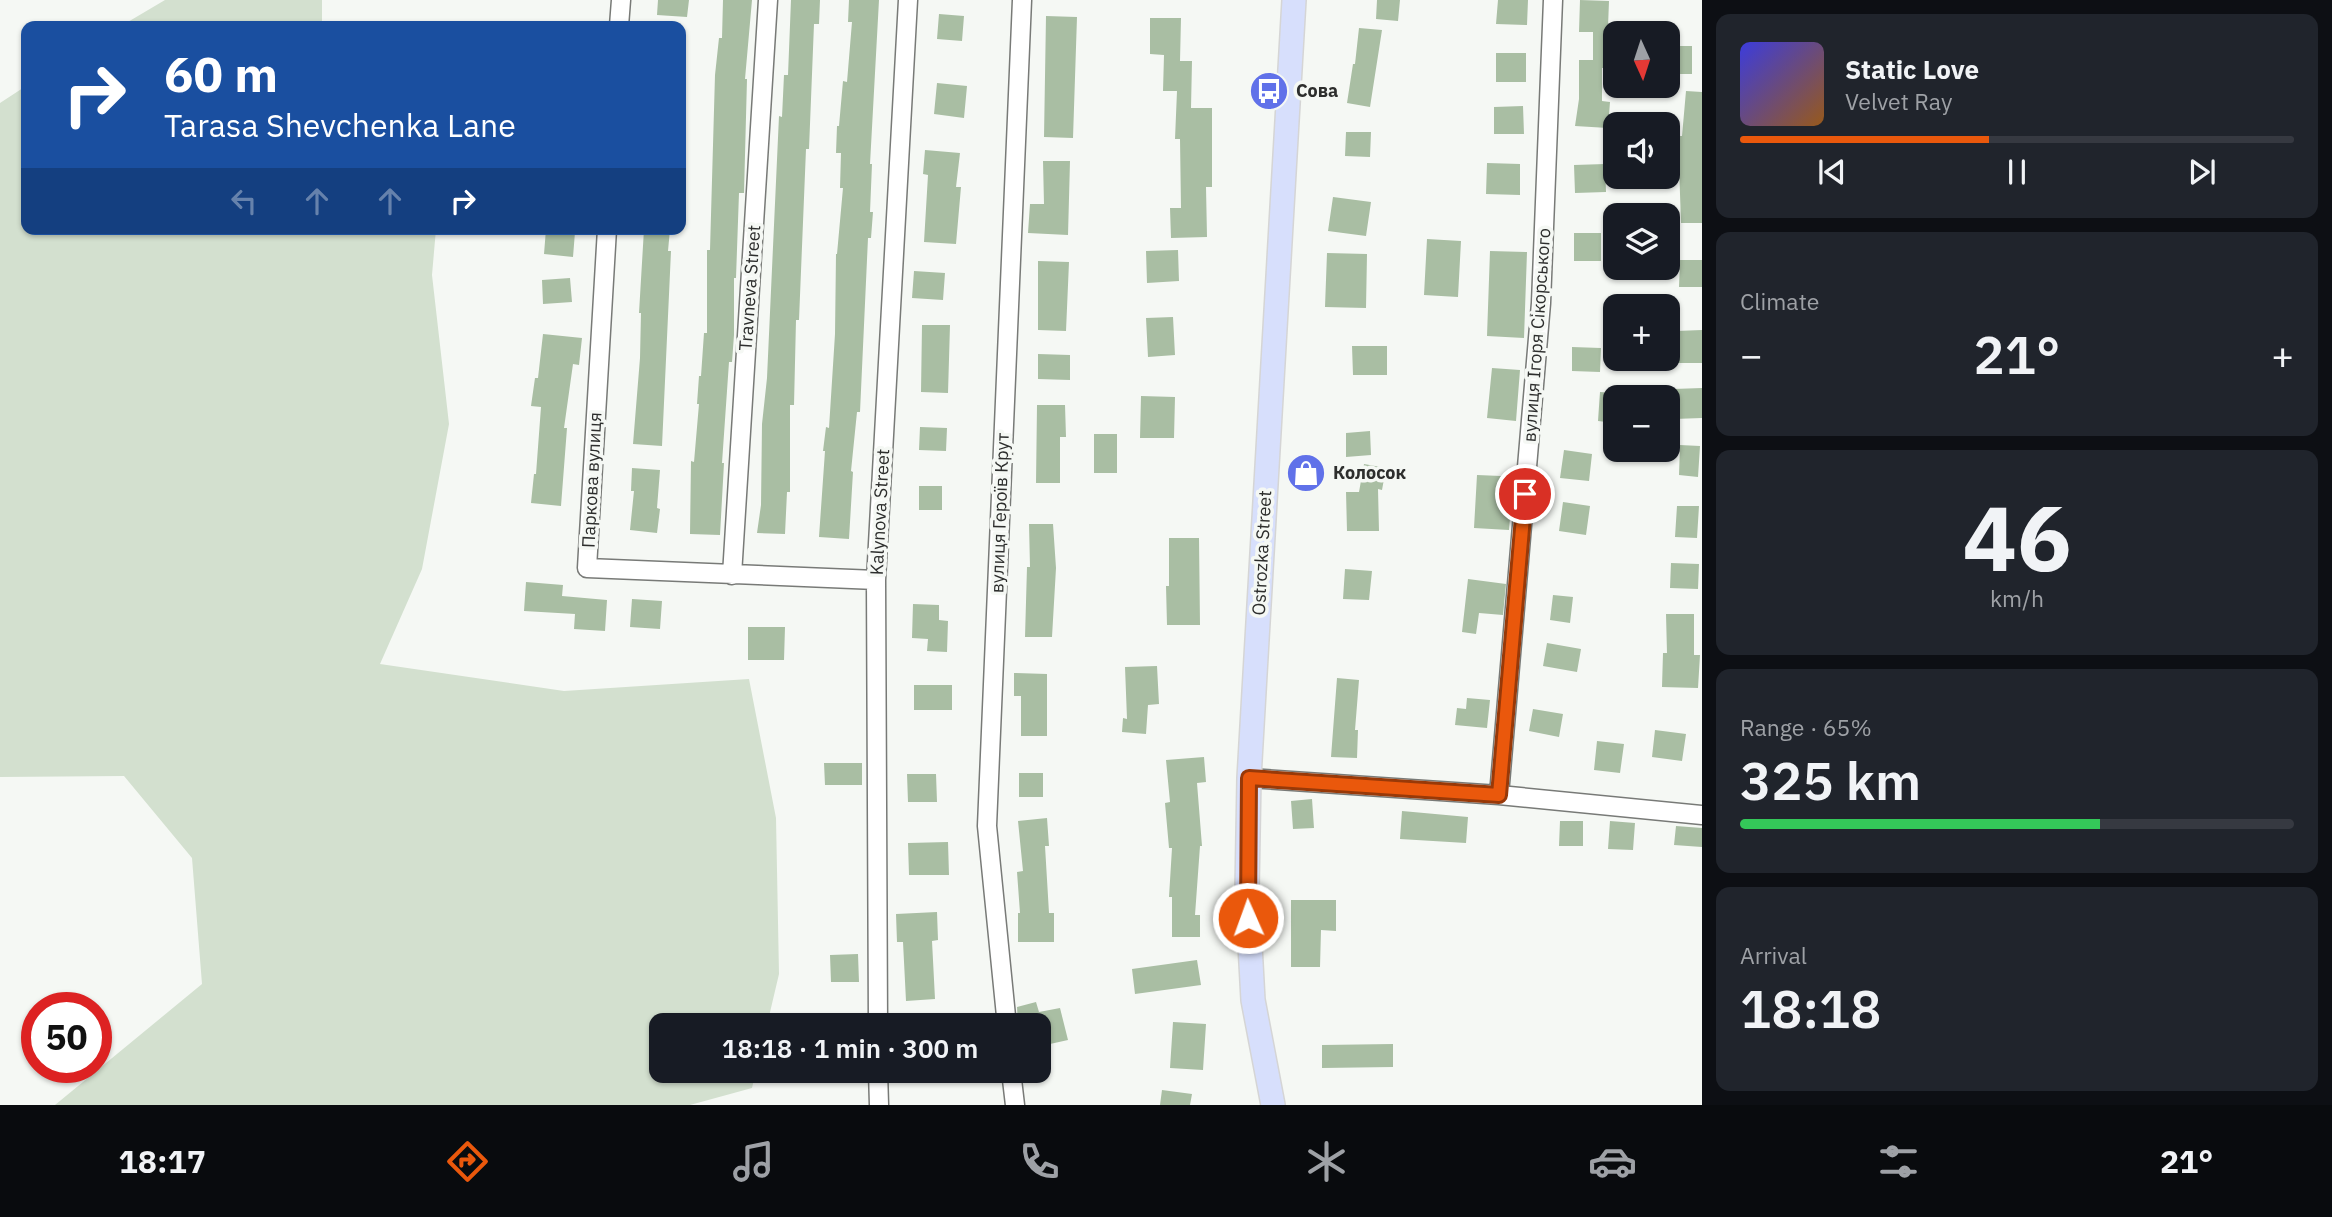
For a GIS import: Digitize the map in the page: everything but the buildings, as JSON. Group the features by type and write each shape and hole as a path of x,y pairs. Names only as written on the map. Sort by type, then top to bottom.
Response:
{"main road":[{"name":"Ostrozka Street","path":"1273,1105 1253,1000 1247,890 1249,778 1294,0"}],"street":[{"path":"619,21 621,0"},
{"name":"Travneva Street","path":"732,575 768,0"},
{"name":"Kalynova Street","path":"878,1013 876,580 908,0"},
{"name":"вулиця Героїв Крут","path":"1006,1013 987,826 1022,0"},
{"name":"вулиця Ігоря Сікорського","path":"1499,795 1541,303 1553,0"},
{"name":"Паркова вулиця","path":"607,235 587,568 876,580"},
{"path":"1249,778 1499,795 1702,815"},
{"path":"878,1083 879,1105"},
{"path":"1012,1083 1014,1105"}],"green space":[{"path":"165,0 322,0 322,21 129,21"},
{"path":"21,89 21,235 435,235 432,275 449,424 422,569 380,664 564,691 749,679 776,818 779,974 770,1013 649,1013 649,1083 753,1083 752,1088 690,1105 55,1105 82,1083 112,1083 112,1058 202,984 192,858 124,776 0,777 0,103"}],"place":[{"name":"Сова","path":"1269,91"},
{"name":"Колосок","path":"1306,473"}],"route":[{"path":"1248,918 1249,778 1499,795 1525,494"}]}
